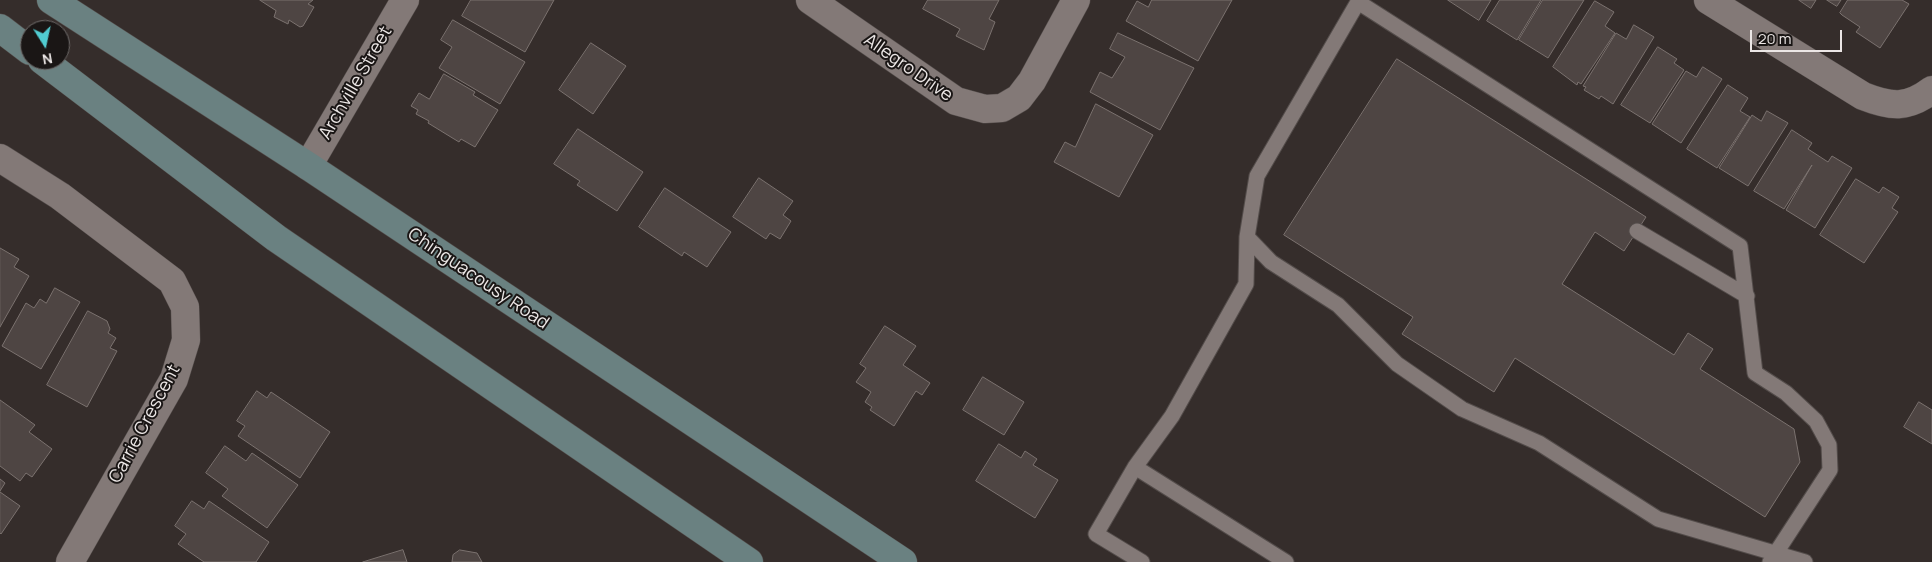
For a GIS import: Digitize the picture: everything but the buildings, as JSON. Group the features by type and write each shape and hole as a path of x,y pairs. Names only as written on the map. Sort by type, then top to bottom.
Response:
{"main road":[{"name":"Chinguacousy Road","path":"51,0 308,166 903,562"},
{"path":"0,28 20,43"},
{"path":"55,70 276,238 748,562"}],"street":[{"name":"Archville Street","path":"308,166 405,0"},
{"name":"Allegro Drive","path":"810,0 956,101 985,109 1002,108 1019,98 1032,80 1076,0"},
{"path":"1708,0 1869,99 1883,104 1900,105 1920,100 1932,90"},
{"name":"Carrie Crescent","path":"0,158 60,196 172,281 185,307 186,340 174,379 70,562"}],"lane":[{"path":"1142,562 1096,534 1135,467 1172,416 1246,284 1247,237 1257,176 1358,2 1740,246 1755,373 1786,393 1816,421 1829,445 1830,470 1773,557"},
{"path":"1637,231 1746,296"},
{"path":"1247,237 1271,262 1338,305 1397,364 1462,409 1538,443 1658,519 1773,557 1805,562"},
{"path":"1135,467 1278,560"}]}
